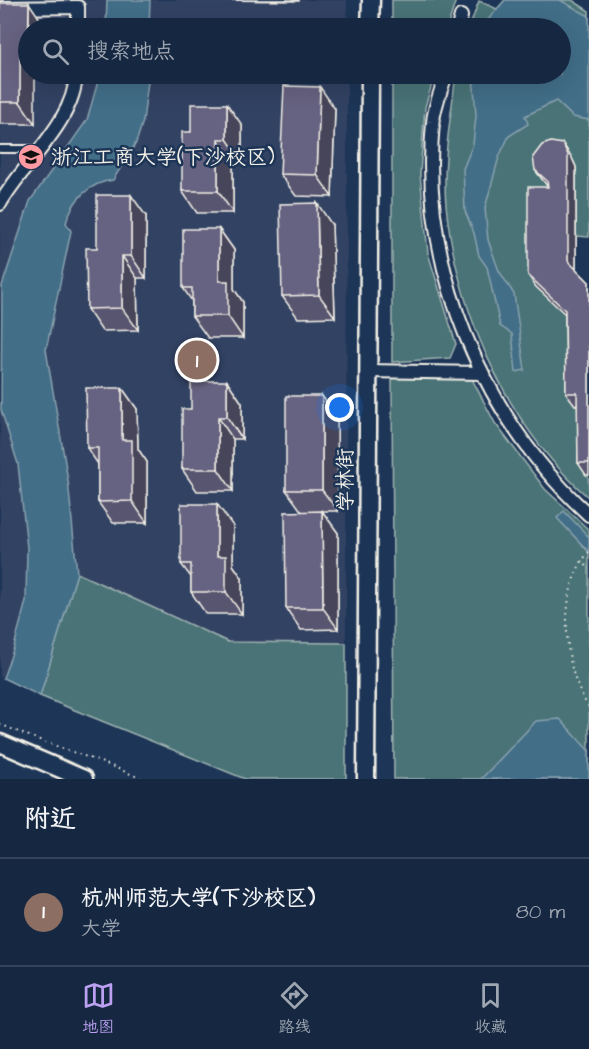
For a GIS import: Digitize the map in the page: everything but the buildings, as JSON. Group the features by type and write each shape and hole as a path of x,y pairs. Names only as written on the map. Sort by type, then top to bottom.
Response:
{"main road":[{"path":"370,0 370,18"},
{"name":"学林街","path":"366,779 370,84"},
{"path":"0,743 84,779"}],"street":[{"path":"0,8 78,7 78,18"},
{"path":"0,204 13,180 42,148 66,111 73,84"},
{"path":"443,84 433,120 432,184 441,253 460,320 481,373 520,438 563,491 589,515"},
{"path":"368,371 481,373"}],"lane":[{"path":"0,149 42,148"}],"path":[{"path":"588,553 581,561 573,583 567,627 568,660 578,693 589,707"},
{"path":"581,561 589,568"},
{"path":"0,724 48,745 96,758 142,779"}],"shaded area":[{"name":"浙江工商大学(下沙校区)","path":"0,0 107,0 107,18 18,18 18,84 97,84 87,120 30,201 2,286 0,316"},
{"path":"107,0 150,0 149,18 106,18"},
{"path":"150,0 347,0 347,18 149,18"},
{"path":"505,0 560,0 589,16 589,120 573,117 556,101 525,116 528,124 509,136 499,157 485,208 488,240 499,271 514,294 525,370 516,372 512,334 500,326 487,267 479,256 474,233 465,211 463,169 473,144 476,116 474,84 571,84 571,18 490,18"},
{"path":"97,84 148,84 143,121 136,143 113,180 96,185 82,194 72,207 66,223 71,231 46,350 68,480 77,573 40,696 3,678 26,601 27,548 18,464 1,410 2,286 30,201 87,120"},
{"path":"148,84 347,84 346,643 228,642 77,573 68,480 46,350 49,327 71,231 66,223 71,207 84,192 101,181 143,121"},
{"path":"0,395 1,410 18,464 27,548 26,601 3,678 0,677"},
{"path":"564,511 589,537 589,552 557,518"},
{"path":"560,719 589,751 589,779 481,779 536,721"}],"green space":[{"path":"392,0 456,0 450,18 392,18"},
{"path":"505,0 572,0 589,11 589,237 576,236 576,167 575,405 586,405 589,498 560,469 534,437 511,402 474,326 461,286 452,245 446,205 445,172 455,84 571,84 571,18 473,18 479,1 497,9"},
{"path":"392,84 432,84 425,107 420,174 428,253 456,344 450,358 392,362"},
{"path":"392,378 472,379 495,423 545,489 589,530 589,779 394,779"},
{"path":"77,573 228,642 346,643 346,779 245,779 40,696"}],"place":[{"name":"浙江工商大学(下沙校区)","path":"31,157"},
{"name":"杭州师范大学(下沙校区)","path":"197,360"}]}
